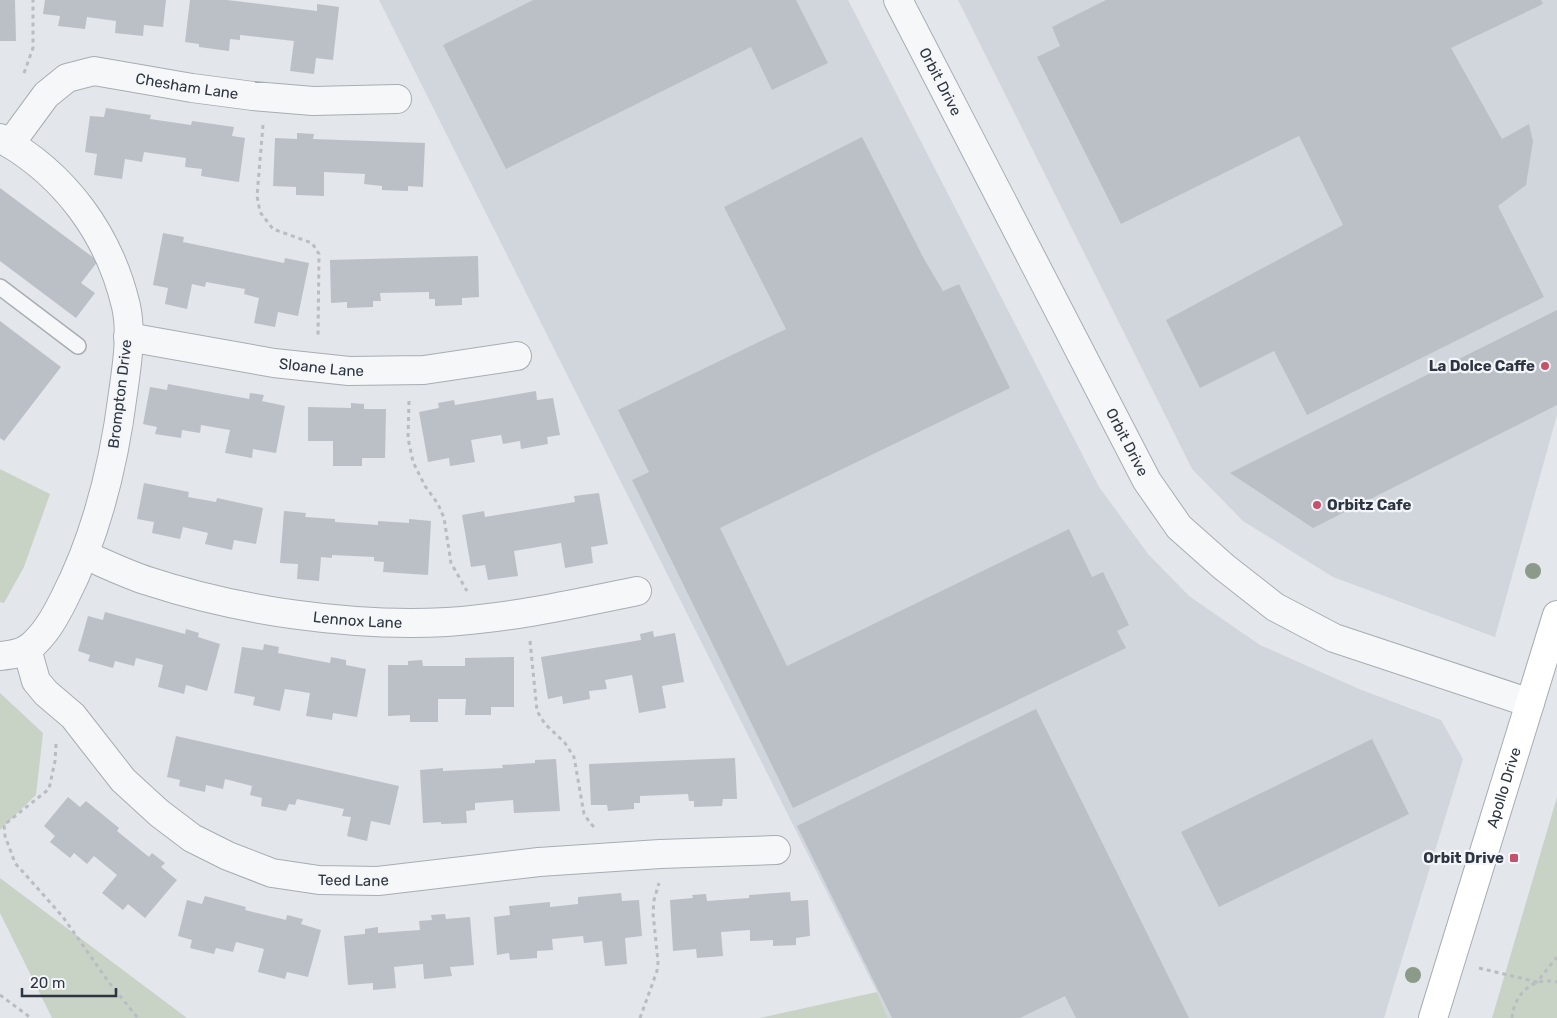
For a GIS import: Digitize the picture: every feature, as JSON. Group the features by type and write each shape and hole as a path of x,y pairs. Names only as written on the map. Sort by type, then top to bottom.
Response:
{"main road":[{"name":"Apollo Drive","path":"1432,1018 1557,615"}],"street":[{"name":"Orbit Drive","path":"898,0 1147,481 1179,527 1224,567 1275,607 1334,638 1530,703"},
{"name":"Chesham Lane","path":"3,146 46,96 67,78 94,71 192,88 266,97 313,101 397,99"},
{"name":"Brompton Drive","path":"0,656 27,649 41,636 53,621 85,556 97,519 118,432 126,375 128,337 126,307 115,272 102,240 83,210 59,183 35,162 3,146"},
{"name":"Sloane Lane","path":"128,337 274,363 349,371 424,370 517,356"},
{"name":"Lennox Lane","path":"85,556 148,581 219,600 291,613 365,622 446,622 528,613 637,591"},
{"name":"Teed Lane","path":"27,649 36,681 46,693 73,716 124,780 158,813 192,838 228,856 272,873 318,880 378,881 539,862 660,854 776,850"}],"lane":[{"path":"0,287 78,346"}],"path":[{"path":"27,120 23,76 30,61 33,48 33,0"},
{"path":"266,97 258,196 260,212 273,229 312,243 319,254 317,367"},
{"path":"409,370 408,438 413,462 425,486 438,504 444,518 451,563 470,594 472,619"},
{"path":"528,613 537,711 545,724 565,743 574,756 584,814 607,843 612,858"},
{"path":"73,716 56,741 55,762 49,789 4,825 5,836 15,863 63,917 110,984 138,1018"},
{"path":"640,1018 657,971 658,962 653,913 654,900 661,875 660,854"},
{"path":"1537,982 1557,957"},
{"path":"1451,960 1537,982"},
{"path":"1512,1018 1513,1007 1518,996 1526,988 1537,982 1550,980 1557,982"},
{"path":"0,995 31,1018"}],"shaded area":[{"path":"379,0 848,0 1099,487 1148,554 1189,596 1260,645 1359,689 1441,720 1463,759 1384,1018 888,1018 877,992"},
{"path":"958,0 1557,0 1557,415 1495,637 1333,577 1243,521 1192,469"}],"green space":[{"path":"0,469 50,494 24,567 4,603 0,602"},
{"path":"0,693 43,733 36,795 0,830"},
{"path":"1557,797 1557,1018 1492,1018"},
{"path":"0,878 187,1018 52,1018 0,913"},
{"path":"877,992 888,1018 760,1018"}],"building":[{"path":"0,0 15,0 16,41 0,41"},
{"path":"45,0 166,0 163,27 144,25 143,36 115,33 116,21 87,17 85,29 58,26 60,16 43,14"},
{"path":"190,0 227,0 317,11 317,4 339,7 333,60 316,58 314,74 290,71 294,41 240,35 240,40 230,39 229,51 199,47 199,44 185,42"},
{"path":"533,0 796,0 828,63 772,90 751,47 506,169 443,45"},
{"path":"1106,0 1541,0 1543,4 1451,48 1502,139 1529,124 1533,141 1526,185 1498,206 1544,297 1307,415 1274,351 1200,388 1166,320 1343,225 1299,136 1121,224 1037,57 1060,46 1052,27"},
{"path":"106,108 151,115 150,119 191,125 192,121 234,127 232,136 245,138 239,182 201,176 202,169 185,167 186,158 144,152 142,162 125,159 122,179 94,175 97,154 85,152 90,116 104,117"},
{"path":"297,133 314,134 313,139 425,143 423,187 408,186 408,191 382,190 382,186 364,184 365,174 324,172 324,196 296,195 296,187 273,186 275,138 297,139"},
{"path":"862,137 924,259 943,291 959,284 1010,388 720,528 787,666 1069,529 1092,577 1103,572 1129,625 1117,631 1126,648 793,808 632,480 649,472 618,410 786,329 724,207"},
{"path":"0,188 98,261 81,283 95,293 76,318 0,261"},
{"path":"163,233 184,237 183,242 284,263 285,258 309,263 298,316 278,312 275,327 254,323 259,298 244,294 245,289 206,282 205,287 192,284 187,309 165,304 168,288 153,285"},
{"path":"478,256 479,297 462,298 462,305 435,306 435,299 429,299 429,292 380,293 381,301 373,301 373,307 347,308 347,302 331,303 330,260"},
{"path":"1557,310 1557,405 1313,528 1230,473"},
{"path":"0,321 61,367 4,441 0,438"},
{"path":"168,384 249,399 250,393 264,395 262,401 285,406 276,453 253,449 252,458 225,453 230,430 201,425 200,433 182,430 181,438 155,434 157,427 143,424 150,387 167,390"},
{"path":"536,391 537,400 553,398 560,435 547,437 548,444 521,449 520,441 503,444 501,435 471,440 475,462 450,466 449,458 428,462 419,412 439,408 438,403 454,400 455,405"},
{"path":"351,403 364,404 364,409 386,409 385,458 362,458 362,466 333,466 333,441 308,441 308,407 351,408"},
{"path":"144,483 189,492 188,497 216,502 217,498 263,508 256,544 234,540 232,550 205,544 208,533 183,527 180,539 152,533 154,522 137,519"},
{"path":"599,493 608,544 591,547 593,563 565,568 561,543 514,551 518,576 488,580 485,565 471,567 462,515 484,511 485,517 575,502 574,496"},
{"path":"284,511 306,513 305,517 335,519 335,522 378,525 378,521 409,523 409,519 431,521 428,575 383,572 384,562 374,561 374,557 332,555 332,558 321,557 319,581 297,579 298,564 280,563"},
{"path":"105,612 185,634 186,629 199,633 198,637 220,644 207,691 186,685 184,694 158,687 163,665 136,658 134,666 115,661 113,668 88,661 90,655 78,651 88,616 103,620"},
{"path":"653,631 654,637 675,633 684,682 662,686 666,708 639,713 632,675 605,680 607,689 589,691 590,699 563,704 562,696 548,699 541,657 641,640 640,634"},
{"path":"264,644 279,647 278,653 330,663 331,657 346,660 346,665 366,669 357,717 333,713 332,720 306,716 310,693 285,689 280,711 253,705 255,697 234,693 242,647 263,650"},
{"path":"514,657 514,707 491,707 491,715 465,715 466,699 438,699 438,722 410,722 410,715 388,716 388,665 408,665 408,661 422,660 423,666 465,666 465,658"},
{"path":"1036,709 1189,1018 1076,1018 1065,996 1020,1018 892,1018 797,826"},
{"path":"176,736 399,786 390,825 371,821 367,841 347,836 351,817 342,816 344,809 297,799 295,805 289,804 286,811 261,806 262,798 250,795 252,786 225,779 223,789 206,785 205,792 179,786 180,780 167,777"},
{"path":"1372,739 1409,814 1219,907 1181,832"},
{"path":"735,758 737,799 723,799 722,806 694,807 694,801 689,801 688,794 640,796 640,803 634,803 634,809 608,811 607,805 591,805 589,764"},
{"path":"556,759 560,811 514,813 513,800 475,803 475,810 466,811 467,823 423,823 420,770 443,768 443,771 503,768 502,765 535,763 535,760"},
{"path":"68,797 80,807 86,801 119,828 117,831 149,857 152,853 165,863 161,867 177,880 145,918 128,904 123,910 102,893 117,875 94,856 87,864 74,853 70,858 50,842 55,836 44,826"},
{"path":"790,892 791,901 808,900 810,936 796,938 796,945 773,946 773,940 750,941 750,930 721,932 723,956 697,958 696,949 673,951 670,900 693,898 692,895 706,894 707,901 749,898 749,895"},
{"path":"621,893 622,901 639,900 642,936 625,938 627,964 605,966 602,941 584,943 583,936 552,939 553,950 537,951 537,958 510,960 509,953 497,955 494,917 510,915 509,906 550,902 550,907 578,904 578,897"},
{"path":"205,896 246,907 245,910 286,920 287,915 303,919 301,924 321,930 308,977 287,972 285,979 258,972 264,949 236,942 233,952 216,948 214,954 190,948 192,940 178,936 187,900 202,904"},
{"path":"445,914 446,919 470,917 474,965 450,967 452,976 424,979 423,964 394,967 396,988 373,990 373,983 348,985 344,936 365,934 365,929 378,927 378,933 420,930 419,921 432,920 431,915"}],"place":[{"name":"La Dolce Caffe","path":"1545,366"},
{"name":"Orbitz Cafe","path":"1317,505"},
{"name":"Orbit Drive","path":"1514,858"}]}
